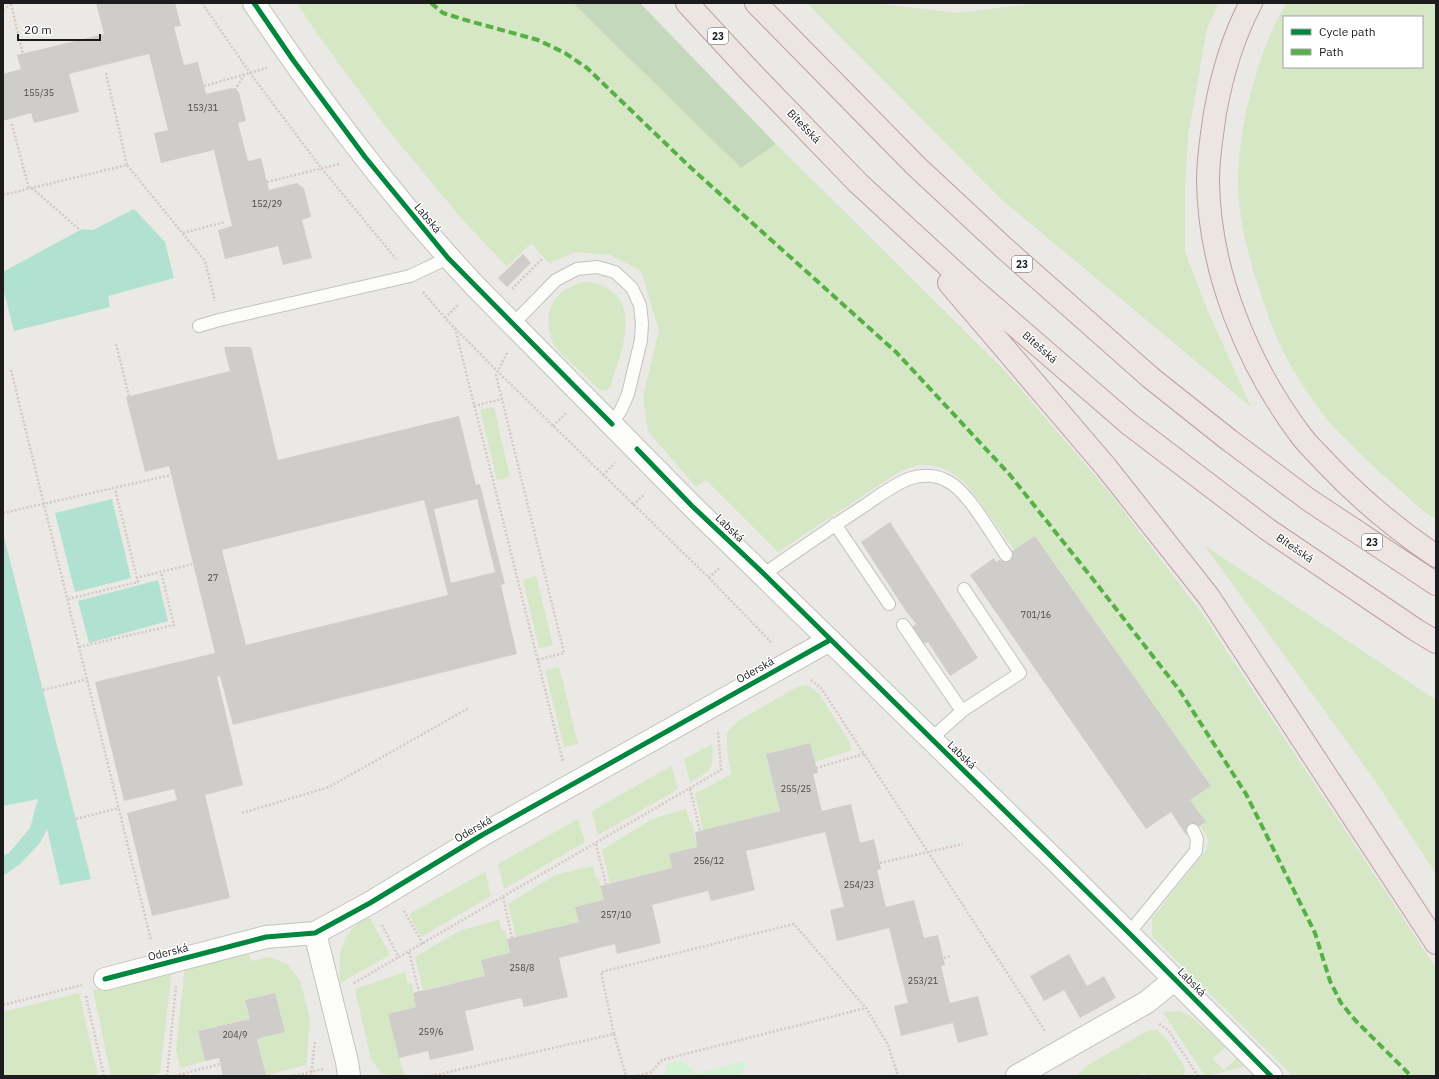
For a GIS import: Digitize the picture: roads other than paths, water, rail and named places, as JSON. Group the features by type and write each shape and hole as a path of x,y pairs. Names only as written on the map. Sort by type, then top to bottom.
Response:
{"highway":[{"name":"Bítešská","path":"687,3 748,70 858,183 972,288 1129,424 1267,529 1436,642"},
{"name":"23","path":"756,3 916,166 1003,247 1151,378 1229,440 1309,500 1436,584"},
{"path":"1251,3 1235,37 1219,90 1209,150 1208,180 1210,214 1216,254 1239,327 1257,367 1278,403 1303,438 1346,484 1408,537 1436,556"},
{"path":"858,183 952,287 1106,467 1209,598 1436,943"}],"street":[{"name":"Labská","path":"254,3 364,158 448,258 692,506 764,574 1129,932 1271,1076"},
{"name":"Oderská","path":"105,979 266,937 315,933 370,903 482,835 830,640"},
{"path":"315,933 347,1062 349,1076"},
{"name":"Labská","path":"1018,1076 1147,1002 1175,979"}],"lane":[{"path":"199,326 219,320 410,276 448,258"},
{"path":"513,324 556,280 576,269 597,267 615,272 632,288 640,305 642,340 628,394 621,410 612,424"},
{"path":"764,574 835,524 902,482 917,476 935,476 950,482 965,496 1006,555"},
{"path":"835,524 889,604"},
{"path":"931,739 962,711 1020,673 964,589"},
{"path":"903,625 962,711"},
{"path":"1129,932 1196,851 1197,839 1193,830"}]}
